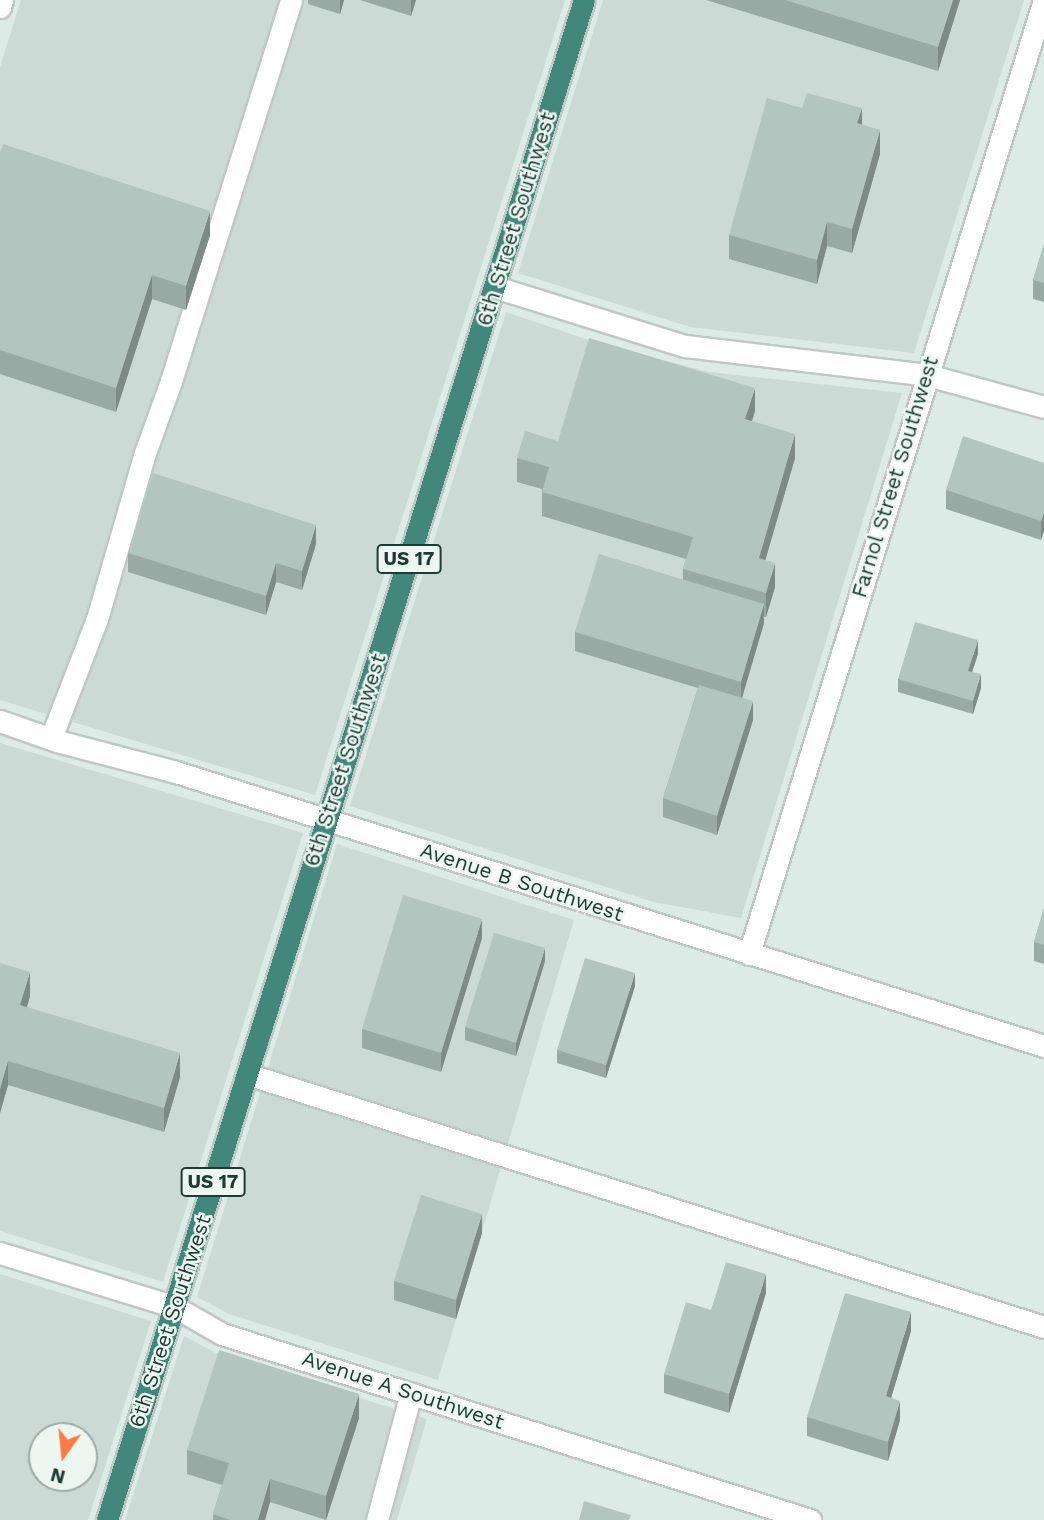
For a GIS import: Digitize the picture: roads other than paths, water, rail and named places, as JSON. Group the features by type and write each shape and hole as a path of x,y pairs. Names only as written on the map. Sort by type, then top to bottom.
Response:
{"highway":[{"name":"6th Street Southwest","path":"107,1520 584,0"}],"street":[{"path":"0,6 2,0"},
{"path":"51,738 97,619 145,453 180,355 292,0"},
{"name":"Farnol Street Southwest","path":"749,954 1044,0"},
{"path":"495,287 685,346 927,375 1044,407"},
{"name":"Avenue B Southwest","path":"0,721 51,738 176,772 1044,1046"},
{"path":"247,1074 1044,1326"},
{"name":"Avenue A Southwest","path":"0,1253 175,1307 222,1334 810,1520"},
{"path":"377,1520 411,1393"}]}
